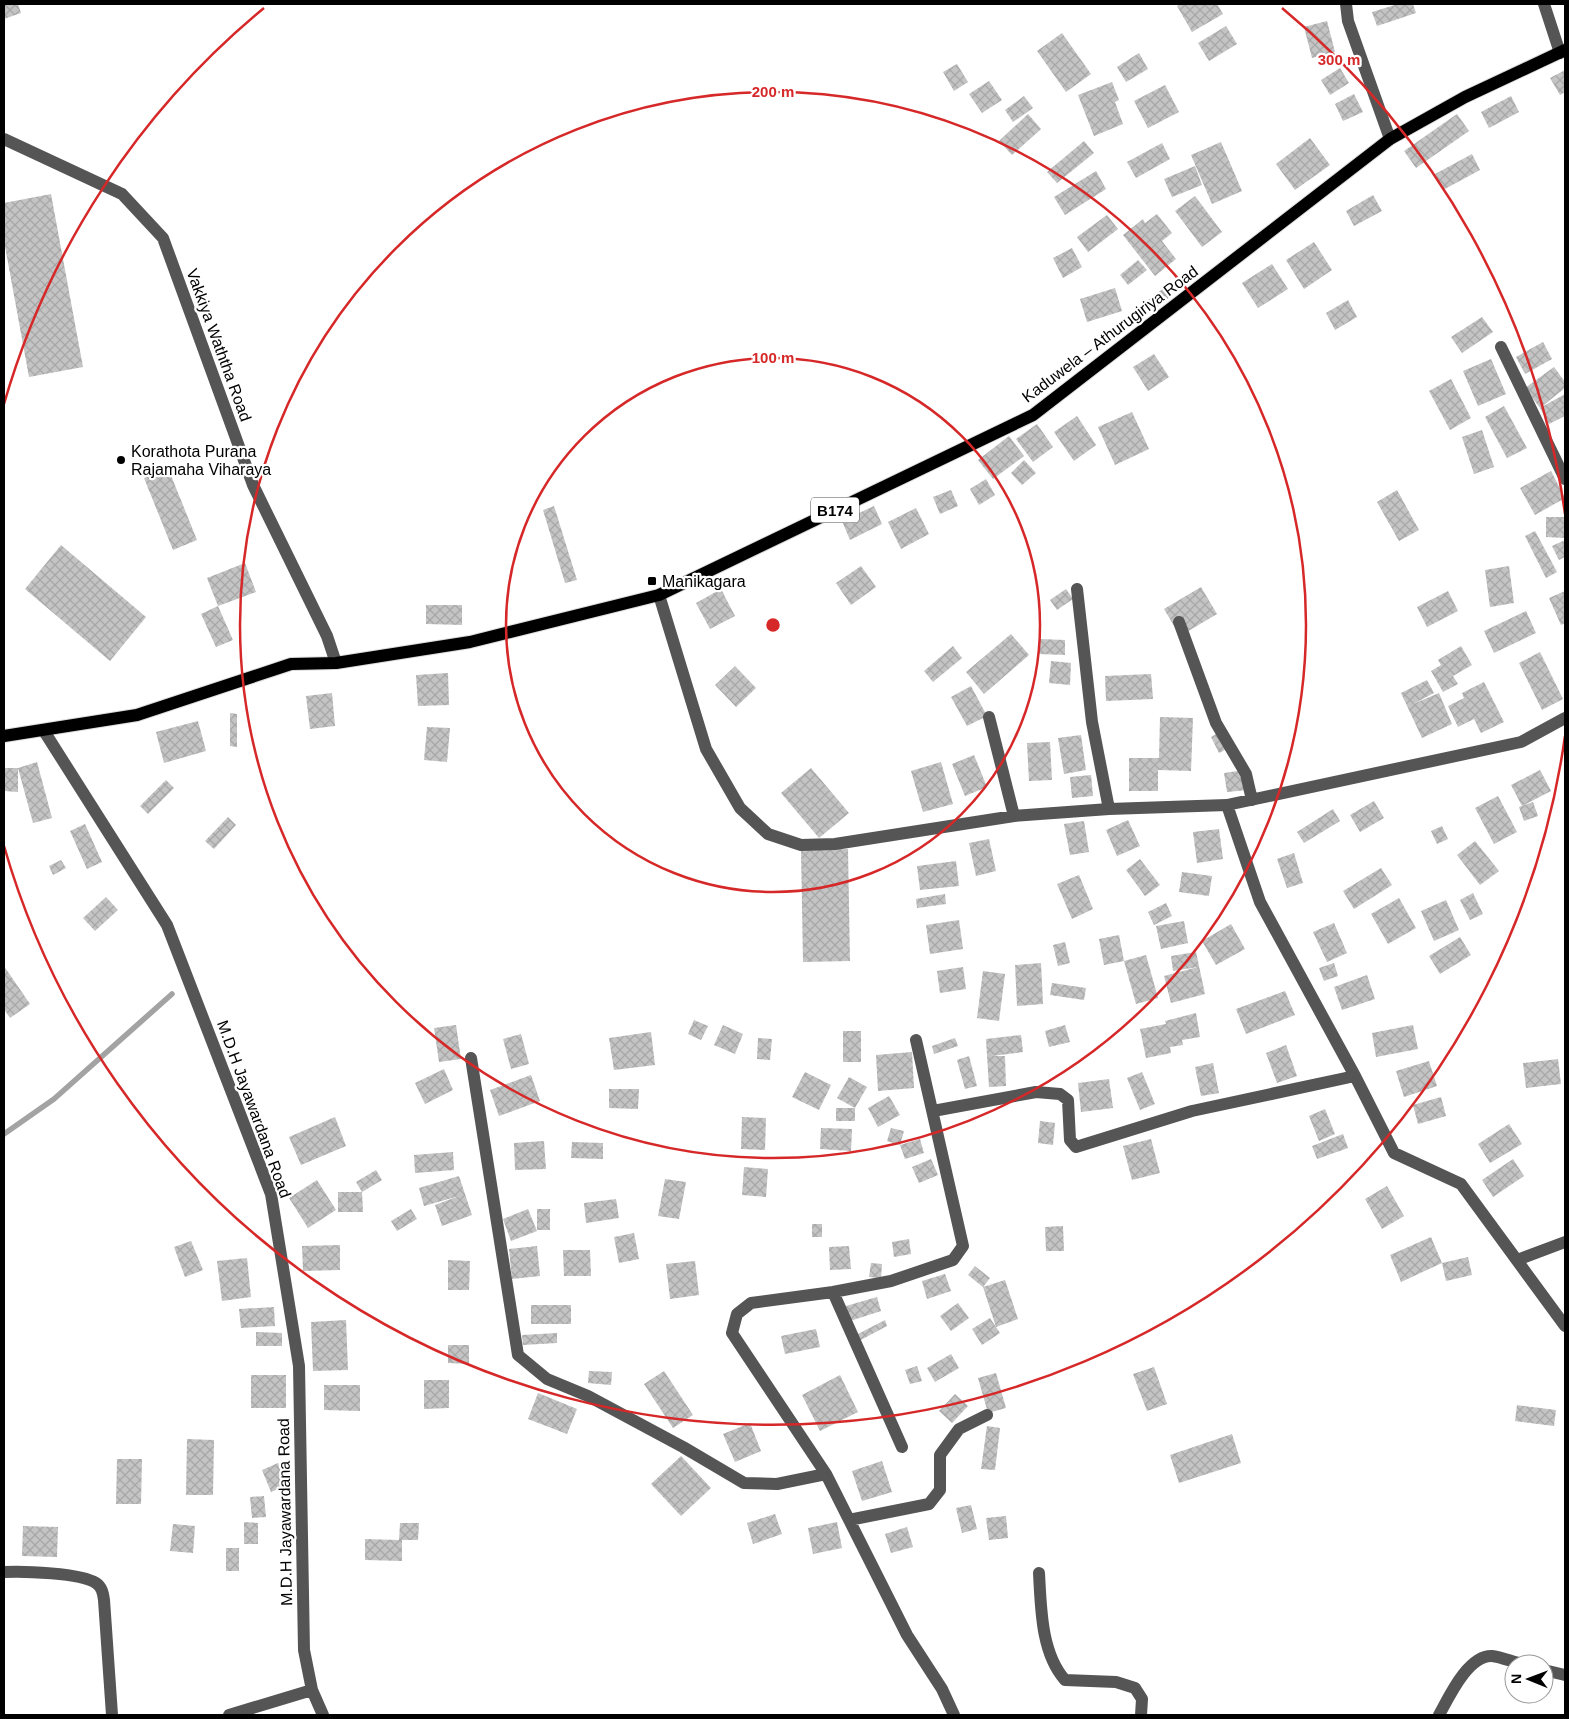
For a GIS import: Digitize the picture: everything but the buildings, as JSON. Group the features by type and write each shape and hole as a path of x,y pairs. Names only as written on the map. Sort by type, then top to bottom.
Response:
{"main road":[{"name":"Kaduwela – Athurugiriya Road","path":"4,736 137,715 290,664 336,663 470,642 659,595 1033,415 1390,140 1465,97 1563,52"}],"street":[{"path":"1346,4 1348,21 1390,140"},
{"path":"1544,4 1563,52"},
{"name":"Vakkiya Waththa Road","path":"4,139 122,194 163,238 253,485 327,636 336,663"},
{"path":"1501,347 1565,479"},
{"path":"1077,589 1092,722 1109,810"},
{"path":"659,595 706,749 740,808 768,834 801,845 835,844 1014,816 1227,805 1521,742 1565,718"},
{"path":"1179,622 1216,723 1246,774 1252,800"},
{"path":"989,717 1014,816"},
{"name":"M.D.H Jayawardana Road","path":"44,731 168,925 271,1194 299,1366 304,1650 312,1690 323,1715"},
{"path":"1227,805 1260,902 1355,1076 1394,1153 1461,1184 1565,1326"},
{"path":"916,1040 962,1246 954,1260 892,1281 751,1304 737,1314 732,1333 826,1474 907,1635 942,1689 954,1715"},
{"path":"471,1058 518,1355 547,1379 596,1401 683,1447 744,1483 777,1484 826,1474"},
{"path":"933,1111 1036,1092 1060,1094 1068,1100 1070,1140 1076,1146 1192,1111 1355,1076"},
{"path":"1516,1260 1565,1242"},
{"path":"833,1292 902,1447"},
{"path":"849,1520 929,1504 940,1490 940,1455 959,1429 987,1415"},
{"path":"4,1572 34,1571 91,1580 101,1588 104,1600 112,1715"},
{"path":"1039,1573 1043,1624 1056,1670 1065,1680 1116,1682 1135,1688 1142,1699 1141,1715"},
{"path":"1439,1715 1459,1679 1476,1660 1491,1656 1504,1659"},
{"path":"229,1715 312,1690"}],"waterway":[{"path":"4,1134 54,1099 172,994"}],"place":[{"name":"Korathota Purana Rajamaha Viharaya","path":"121,460"},
{"name":"Manikagara","path":"652,581"}]}
